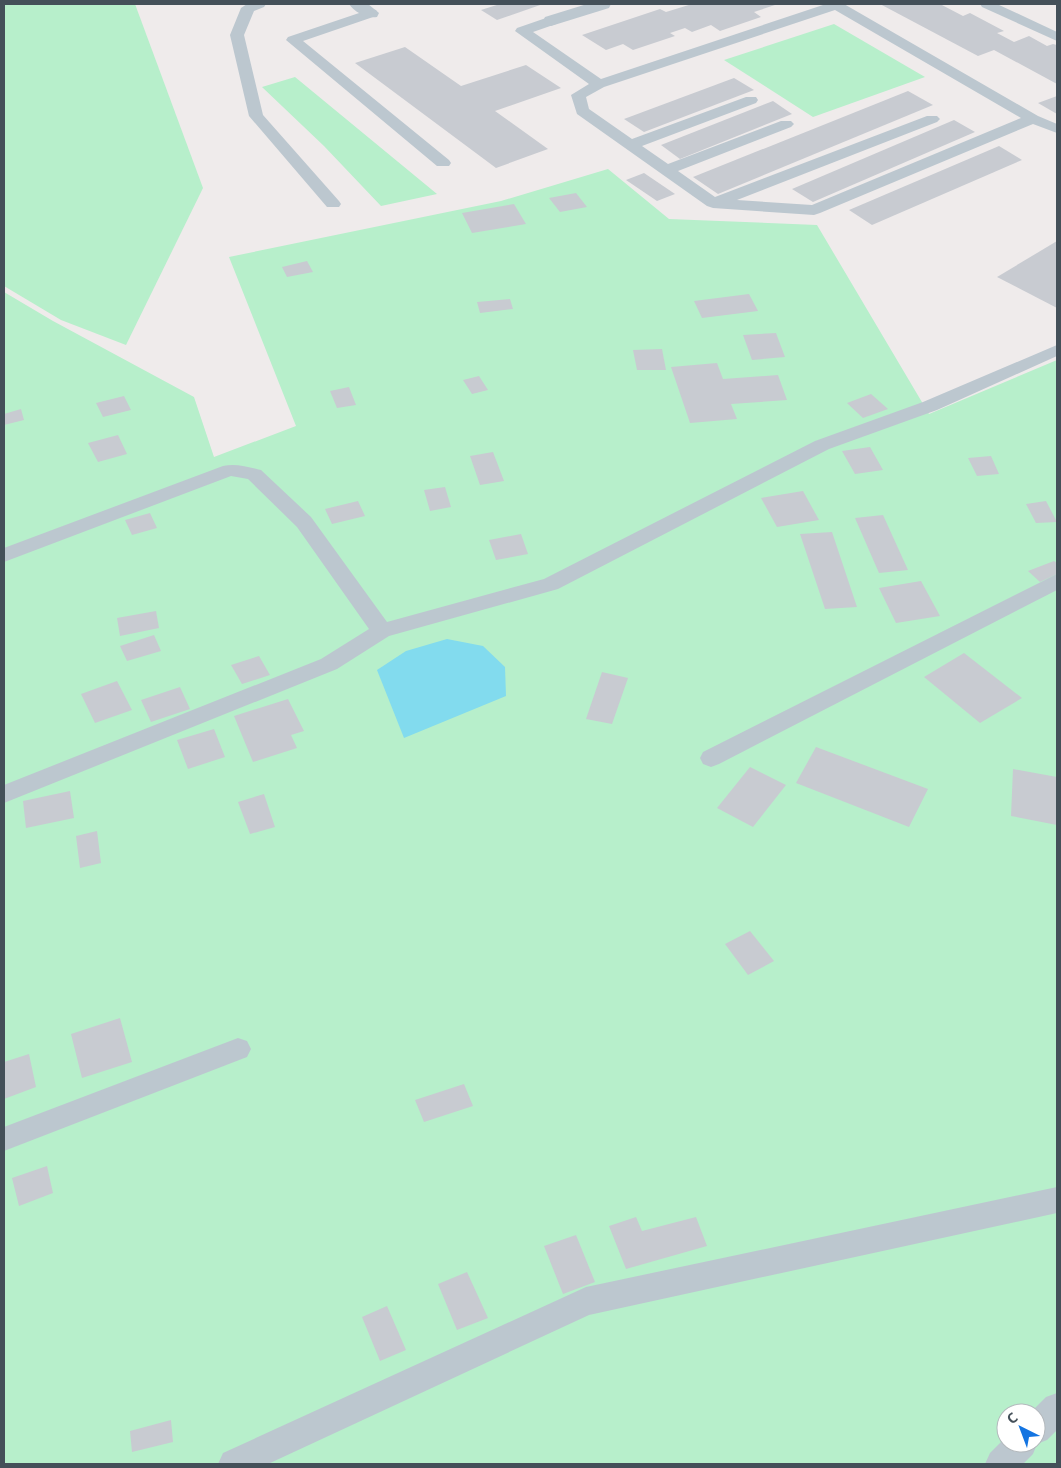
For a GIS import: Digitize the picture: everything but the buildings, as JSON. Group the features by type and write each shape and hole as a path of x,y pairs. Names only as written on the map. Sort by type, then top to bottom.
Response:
{"street":[{"path":"551,21 603,4"}],"lane":[{"path":"259,4 248,8 237,35 256,116 333,204"},
{"path":"987,4 1057,37"},
{"path":"1033,119 814,210 714,203 582,111 578,95 599,84 836,5 1033,119 1057,130"},
{"path":"364,8 293,40 443,163"},
{"path":"551,21 522,31 599,84"},
{"path":"631,145 751,100"},
{"path":"714,203 932,119"},
{"path":"667,170 786,124"},
{"path":"4,794 330,664 382,631 551,584 822,445 930,406 1057,350"},
{"path":"4,555 230,470 254,474 304,522 382,631"},
{"path":"711,758 1057,580"},
{"path":"4,1139 238,1049"},
{"path":"234,1464 586,1301 1057,1200"},
{"path":"1046,1420 1057,1408"},
{"path":"1001,1464 1012,1453"}],"green space":[{"path":"4,4 135,4 203,188 126,345 61,320 4,286"},
{"path":"834,24 925,77 813,117 724,60"},
{"path":"295,77 437,194 381,206 324,146 262,87"},
{"path":"608,169 669,219 817,225 929,414 1057,360 1057,1464 4,1464 4,292 53,321 194,397 214,457 296,426 229,257 501,201"}],"water":[{"path":"447,639 483,646 505,667 506,696 404,738 377,670 406,651"}]}
